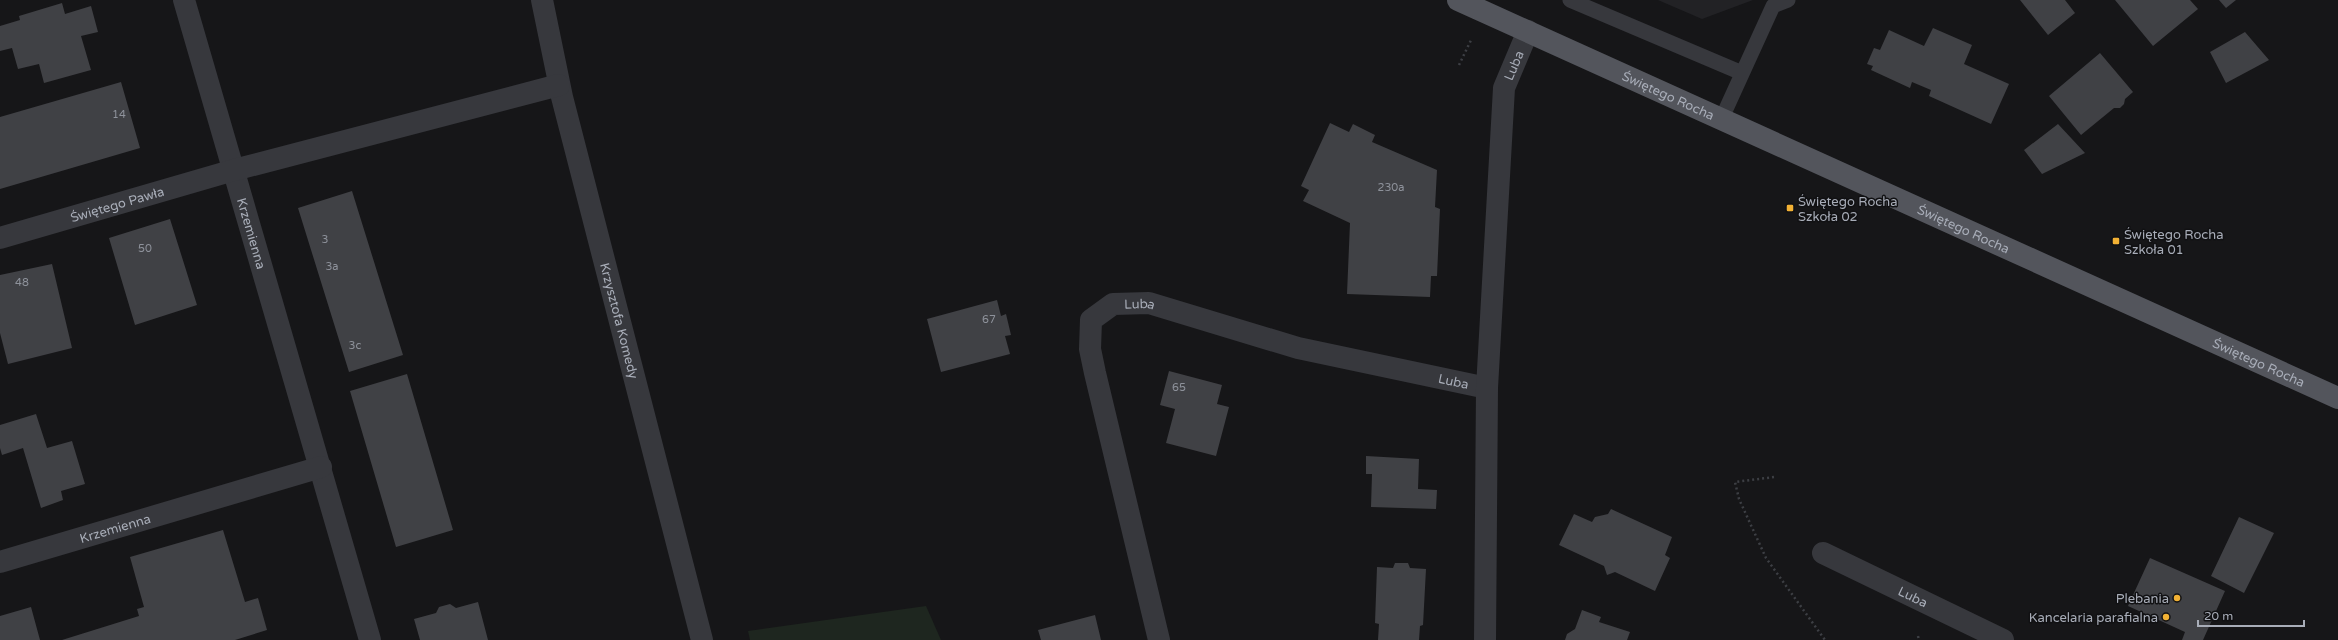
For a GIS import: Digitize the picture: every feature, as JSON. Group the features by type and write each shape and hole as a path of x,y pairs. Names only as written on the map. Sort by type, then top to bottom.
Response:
{"main road":[{"name":"Świętego Rocha","path":"1458,0 2338,398"}],"street":[{"name":"Krzemienna","path":"184,0 321,467 370,640"},
{"name":"Krzysztofa Komedy","path":"542,0 559,85 702,640"},
{"name":"Luba","path":"1485,640 1487,388 1504,88 1528,31"},
{"name":"Świętego Pawła","path":"0,238 234,170 559,85"},
{"name":"Luba","path":"1159,640 1094,373 1090,349 1091,320 1113,304 1149,303 1298,348 1487,388"},
{"name":"Krzemienna","path":"0,562 321,467"},
{"name":"Luba","path":"1823,553 2002,640"}],"lane":[{"path":"1570,0 1742,73"},
{"path":"1721,120 1772,6 1788,0"}],"path":[{"path":"1459,65 1475,30"},
{"path":"1774,477 1735,482 1739,500 1766,558 1826,640"},
{"path":"1918,636 1919,640"}],"shaded area":[{"path":"1658,0 1753,0 1702,19"},
{"path":"926,606 941,640 750,640 748,631"}],"building":[{"path":"2020,0 2065,0 2075,13 2048,35"},
{"path":"2115,0 2190,0 2198,9 2153,46"},
{"path":"2219,0 2236,0 2226,8"},
{"path":"62,3 65,14 91,6 98,32 81,36 91,70 44,83 39,64 18,69 12,48 0,51 0,26 20,20 19,16"},
{"path":"1933,28 1972,45 1964,64 2009,84 1991,124 1929,96 1931,90 1912,82 1910,88 1871,70 1873,66 1867,64 1874,48 1880,50 1889,30 1924,46"},
{"path":"2245,32 2269,60 2226,83 2210,52"},
{"path":"2100,53 2133,92 2125,99 2124,104 2120,108 2114,108 2081,135 2049,96"},
{"path":"121,82 140,148 0,189 0,117"},
{"path":"1330,123 1349,132 1353,124 1375,135 1372,142 1437,170 1435,207 1440,209 1437,276 1431,276 1430,297 1347,294 1350,223 1303,201 1309,190 1301,186"},
{"path":"2058,124 2085,153 2042,174 2024,150"},
{"path":"352,191 403,355 349,372 298,208"},
{"path":"170,219 197,305 135,325 109,238"},
{"path":"52,264 72,348 8,364 0,333 0,275"},
{"path":"997,300 1001,316 1006,314 1011,335 1005,336 1010,354 941,372 927,319"},
{"path":"1169,371 1222,385 1217,404 1229,407 1216,456 1166,443 1175,409 1160,405"},
{"path":"407,374 453,530 396,547 350,391"},
{"path":"36,414 47,448 72,441 85,484 61,491 63,500 41,508 23,448 2,455 0,448 0,425"},
{"path":"1366,456 1419,459 1418,489 1437,490 1436,509 1371,507 1372,474 1366,474"},
{"path":"1611,509 1672,537 1665,555 1670,558 1655,591 1615,572 1607,575 1604,566 1559,545 1574,514 1592,522 1595,517 1608,514"},
{"path":"2239,517 2274,533 2244,593 2211,576"},
{"path":"223,530 245,602 258,598 267,630 235,640 62,640 139,616 137,609 144,607 130,557"},
{"name":"Plebania","path":"2150,558 2225,591 2203,640 2182,640 2185,632 2128,606"},
{"path":"1395,563 1408,563 1410,568 1426,569 1423,625 1420,626 1419,640 1378,640 1379,624 1375,623 1377,567 1393,568"},
{"path":"478,602 488,640 420,640 414,619 436,613 439,607 450,604 456,608"},
{"path":"31,607 40,640 0,640 0,616"},
{"path":"1582,610 1601,617 1599,622 1630,632 1627,640 1565,640 1567,634 1575,629"},
{"path":"1095,615 1101,640 1041,640 1038,630"}],"place":[{"name":"Świętego Rocha Szkoła 02","path":"1790,208"},
{"name":"Świętego Rocha Szkoła 01","path":"2116,241"},
{"name":"Plebania","path":"2177,598"},
{"name":"Kancelaria parafialna","path":"2166,617"}]}
